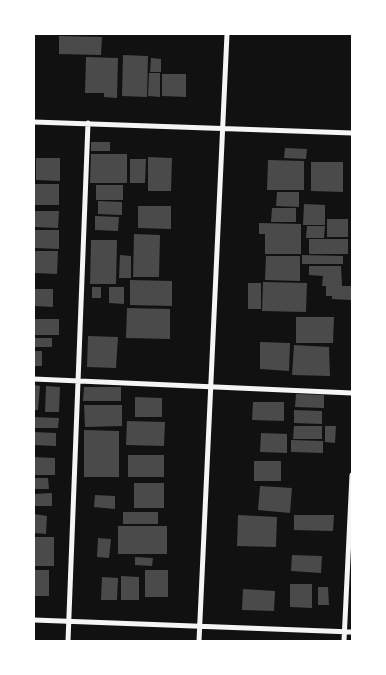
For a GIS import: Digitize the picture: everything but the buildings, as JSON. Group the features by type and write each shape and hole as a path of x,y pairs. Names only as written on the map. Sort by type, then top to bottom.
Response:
{"street":[{"path":"199,641 227,34"},
{"path":"34,122 352,133"},
{"path":"68,641 88,123"},
{"path":"34,379 352,393"},
{"path":"344,641 352,475"},
{"path":"34,620 352,632"}]}
